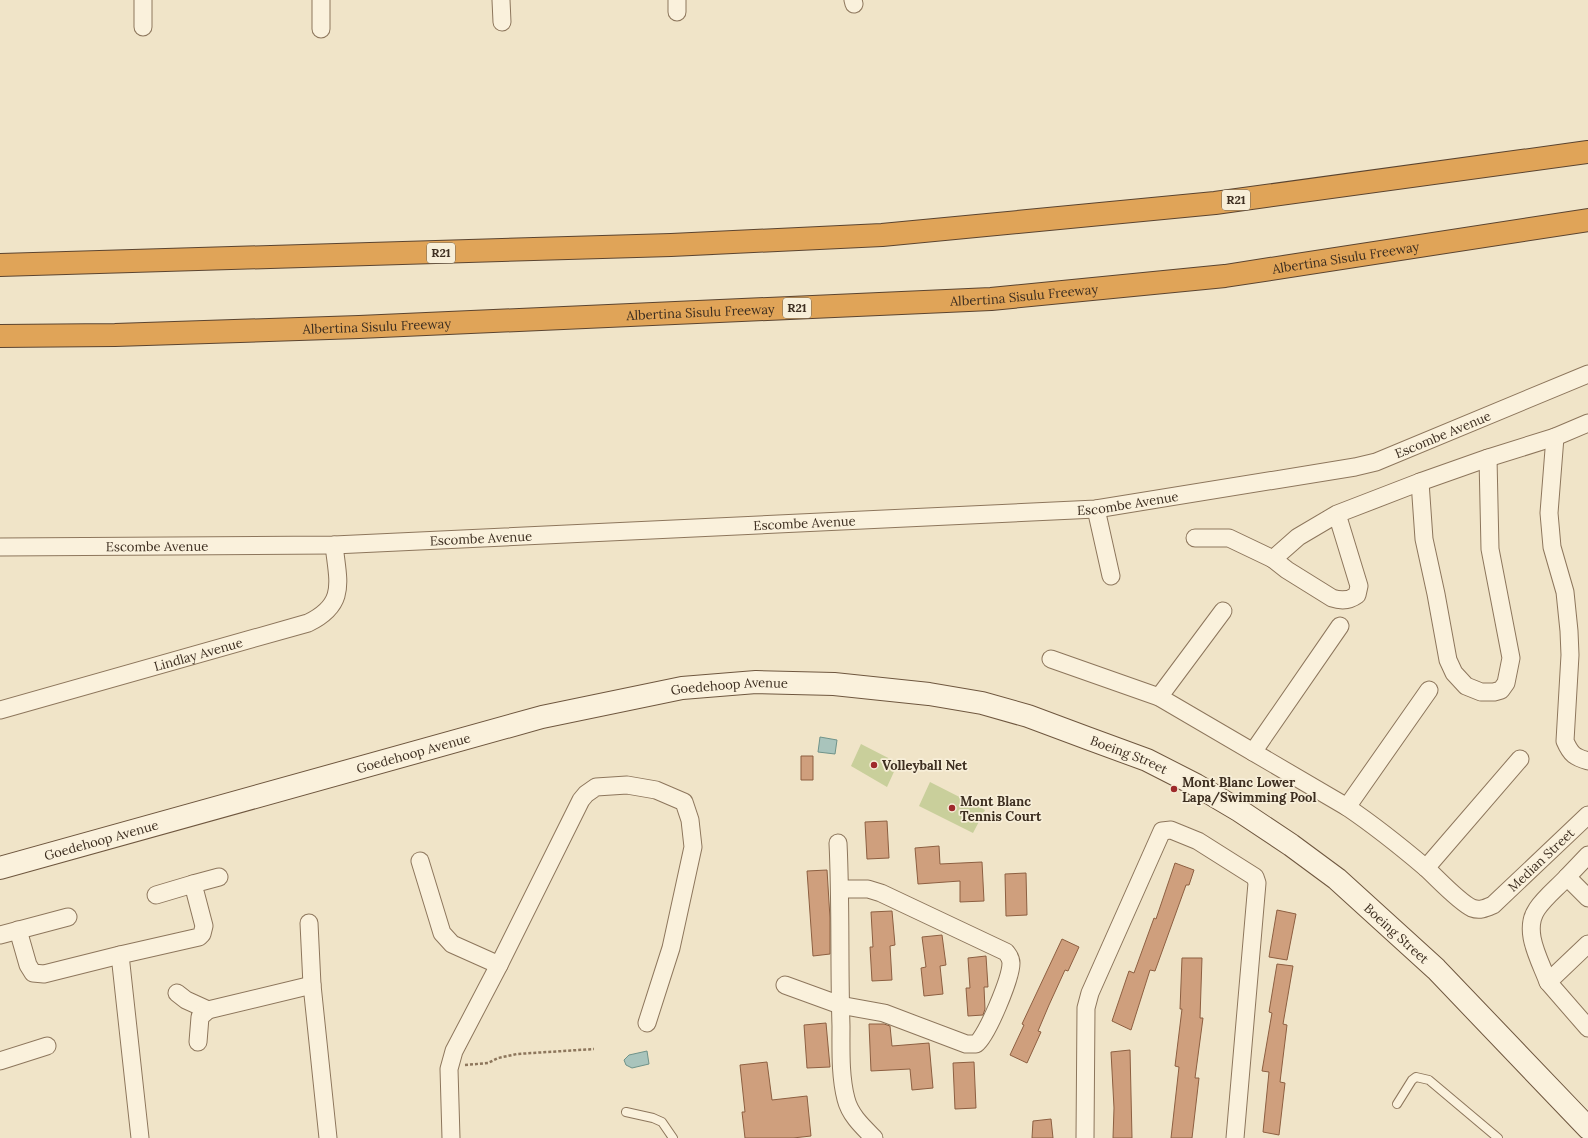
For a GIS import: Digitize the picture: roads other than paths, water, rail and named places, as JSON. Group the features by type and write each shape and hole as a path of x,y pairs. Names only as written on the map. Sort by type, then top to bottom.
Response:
{"highway":[{"name":"R21","path":"0,266 663,246 882,235 1215,203 1588,152"},
{"name":"Albertina Sisulu Freeway","path":"0,336 115,335 359,328 991,299 1225,276 1588,220"}],"main road":[{"name":"Goedehoop Avenue","path":"0,868 542,717 682,688 756,682 834,684"},
{"name":"Boeing Street","path":"834,684 929,694 982,703 1028,716 1147,760 1196,785 1240,811 1291,845 1337,879 1436,969 1588,1128"},
{"name":"Boeing Street","path":"1436,969 1466,1014 1502,1060 1581,1138"}],"street":[{"path":"143,0 143,27"},
{"path":"321,0 321,29"},
{"path":"501,0 502,22"},
{"name":"Escombe Avenue","path":"0,547 334,545 1096,509 1355,467 1376,462 1588,374"},
{"path":"1273,558 1298,537 1336,514 1488,458 1555,438 1588,423"},
{"path":"1555,438 1549,513 1552,547 1565,592 1569,631 1570,655 1565,741 1568,748 1575,756 1588,761"},
{"path":"1420,482 1424,539 1448,660 1454,673 1466,686 1481,692 1494,692 1501,690 1506,683 1511,658 1490,549 1488,458"},
{"path":"1096,509 1112,576"},
{"path":"1195,538 1229,538 1273,558 1287,570 1332,598 1351,600 1357,595 1359,586 1336,514"},
{"name":"Lindlay Avenue","path":"0,710 308,623 319,618 328,611 338,590 334,545"},
{"path":"1159,697 1223,611"},
{"path":"1253,752 1340,626"},
{"path":"1051,659 1159,697 1347,807 1375,826 1426,868 1520,758"},
{"path":"1347,807 1429,690"},
{"path":"451,1138 449,1069 454,1051 499,966 581,800 586,794 596,788 606,786 627,785 656,790 684,802 690,820 693,847 671,948 647,1023"},
{"name":"Median Street","path":"1426,868 1471,907 1484,909 1493,905 1588,815"},
{"path":"1085,1138 1086,1008 1090,993 1162,831 1171,830 1198,841 1255,877 1257,883 1235,1138"},
{"path":"838,843 841,888 840,1005 842,1072 846,1099 857,1122 874,1138"},
{"path":"1588,855 1537,909 1532,920 1531,935 1548,982 1588,1028"},
{"path":"420,861 442,933 447,941 499,966"},
{"path":"156,895 219,877"},
{"path":"1567,877 1588,898"},
{"path":"18,930 28,965 33,973 44,974 120,954 199,937 202,934 204,926 193,884"},
{"path":"785,985 840,1005 884,1013 966,1044 976,1044 980,1042 987,1030 1010,976 1012,964 1011,958 1006,952 881,893 868,889 841,888"},
{"path":"0,935 68,917"},
{"path":"309,923 312,985 328,1138"},
{"path":"1548,982 1588,944"},
{"path":"120,954 140,1138"},
{"path":"198,1042 200,1017 208,1010 312,985"},
{"path":"177,993 186,1000 208,1010"},
{"path":"0,1061 47,1046"}],"lane":[{"path":"1397,1104 1412,1080 1416,1077 1429,1080 1498,1138"},
{"path":"626,1112 653,1118 662,1122 673,1138"}],"water":[{"path":"820,737 837,740 835,754 818,752"},
{"path":"647,1051 649,1064 632,1068 626,1065 624,1060 629,1055"}],"place":[{"name":"Volleyball Net","path":"874,765"},
{"name":"Mont Blanc Lower Lapa/Swimming Pool","path":"1174,789"},
{"name":"Mont Blanc Tennis Court","path":"952,808"}]}
